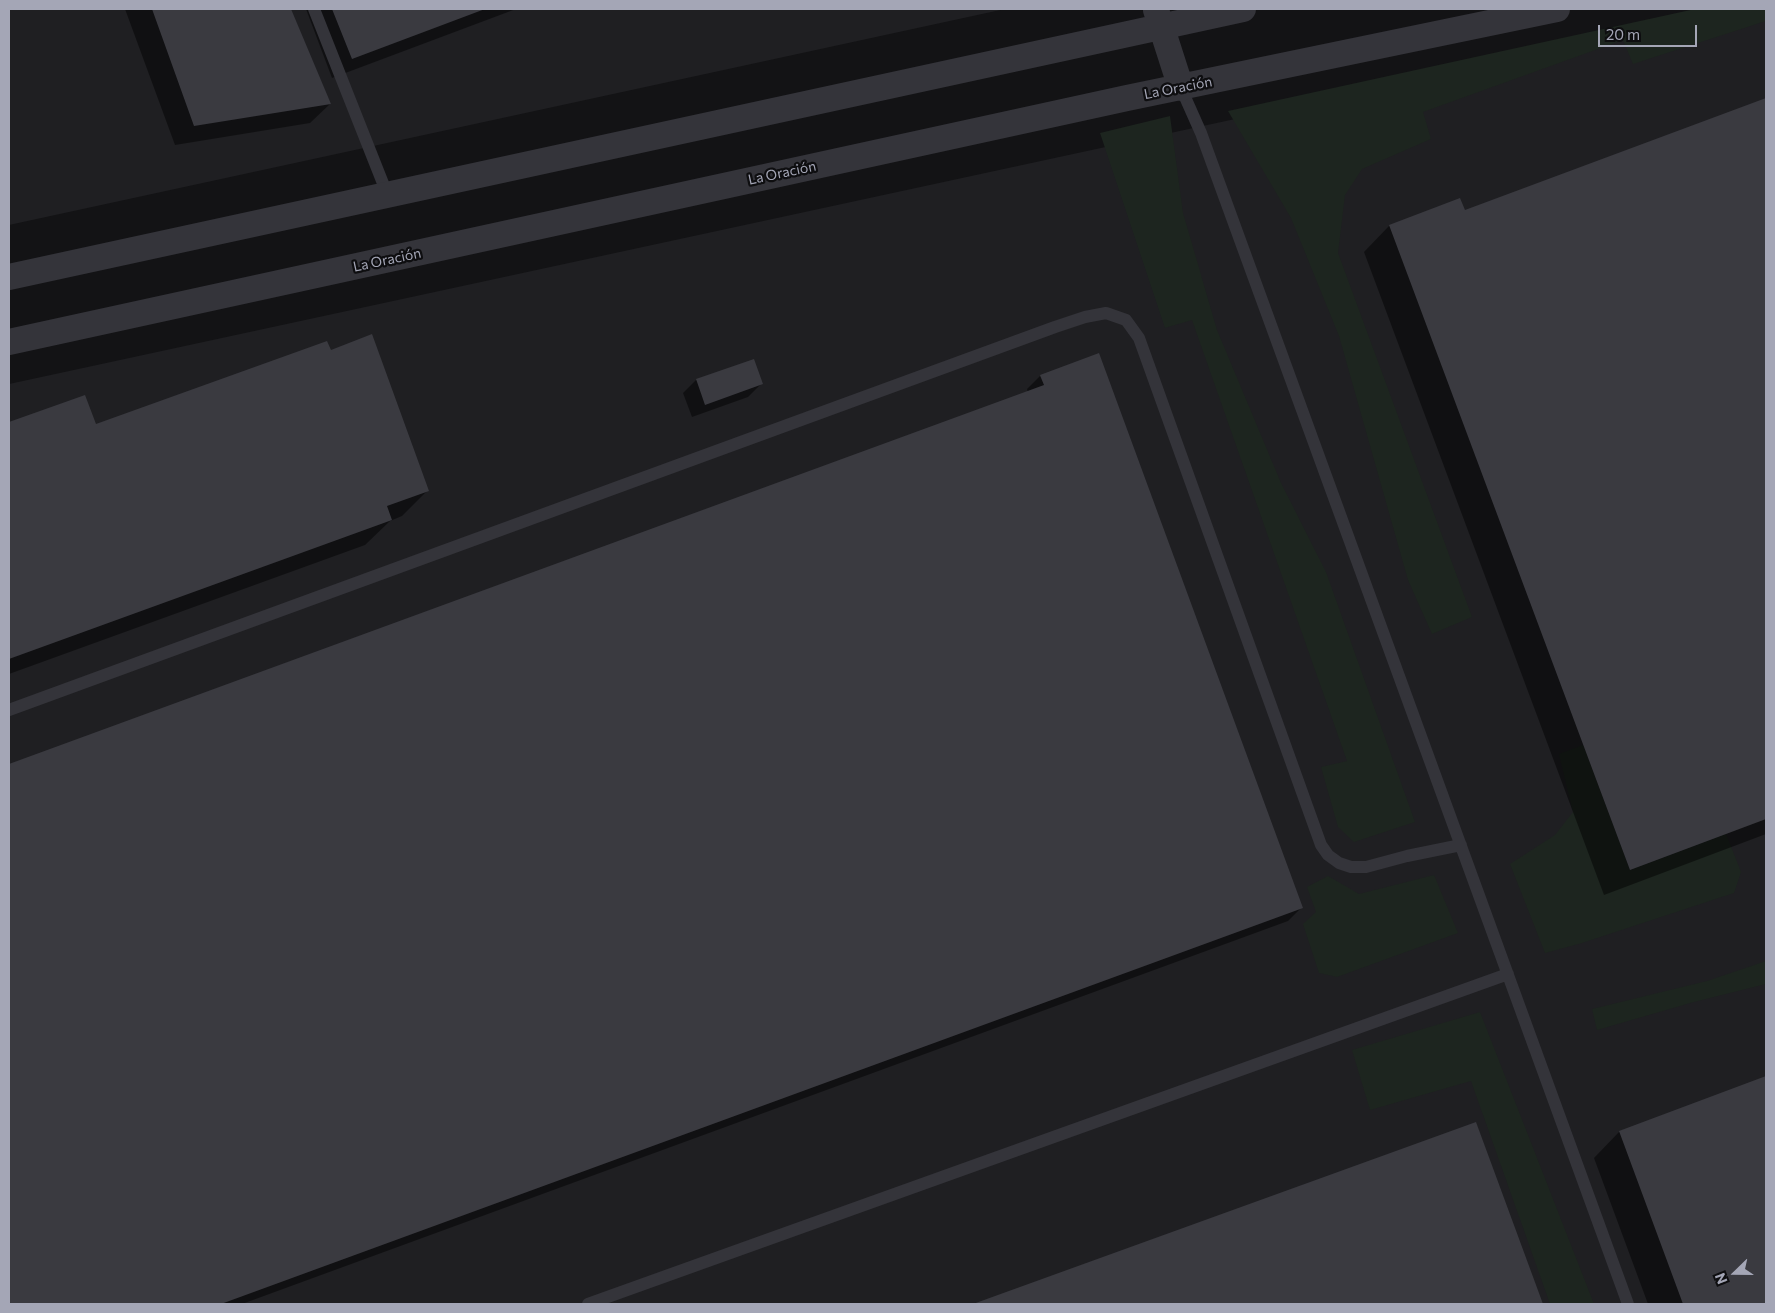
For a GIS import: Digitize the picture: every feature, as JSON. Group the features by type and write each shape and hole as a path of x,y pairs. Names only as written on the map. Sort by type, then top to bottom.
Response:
{"street":[{"path":"9,278 388,196 1158,17 1243,9"},
{"name":"La Oración","path":"9,342 1127,98 1557,9"},
{"path":"1158,17 1181,88"}],"lane":[{"path":"314,9 388,196"},
{"path":"1181,88 1201,133 1628,1304"},
{"path":"9,710 1055,327 1085,317 1106,313 1126,320 1138,338 1321,845 1328,855 1339,863 1351,867 1366,867 1407,856 1461,846"},
{"path":"588,1304 1508,974"}],"shaded area":[{"path":"9,9 1005,9 9,225"},
{"path":"1695,9 1766,9 1766,21 1633,64 1623,40 1423,112 1431,139 1362,169 1345,195 1338,253 1472,617 1432,634 1408,580 1339,336 1291,218 1228,111"},
{"path":"1744,9 1766,9 1766,1304 9,1304 9,384"},
{"path":"1170,116 1183,213 1217,330 1281,483 1326,572 1415,822 1354,842 1338,827 1321,767 1347,761 1192,320 1165,328 1100,133"},
{"path":"1583,745 1630,870 1726,834 1741,872 1734,893 1582,943 1545,953 1510,864 1555,835 1573,812 1559,754"},
{"path":"1434,875 1458,933 1337,977 1319,973 1303,924 1316,912 1307,887 1328,876 1359,894"},
{"path":"1766,961 1766,984 1694,1002 1597,1030 1592,1009 1707,981"},
{"path":"1480,1012 1594,1304 1550,1304 1471,1081 1370,1110 1352,1050"}],"building":[{"path":"152,9 291,9 331,104 194,126"},
{"path":"332,9 485,9 352,59"},
{"path":"1766,98 1766,819 1630,870 1389,225 1460,198 1465,210"},
{"path":"372,334 429,491 387,506 392,520 9,659 9,422 85,395 96,424 327,341 331,350"},
{"path":"1099,353 1303,908 221,1304 9,1304 9,764 1044,385 1040,375"},
{"path":"754,359 763,384 705,405 696,379"},
{"path":"1766,1076 1766,1304 1683,1304 1619,1131"},
{"path":"1476,1122 1543,1304 973,1304"}]}
